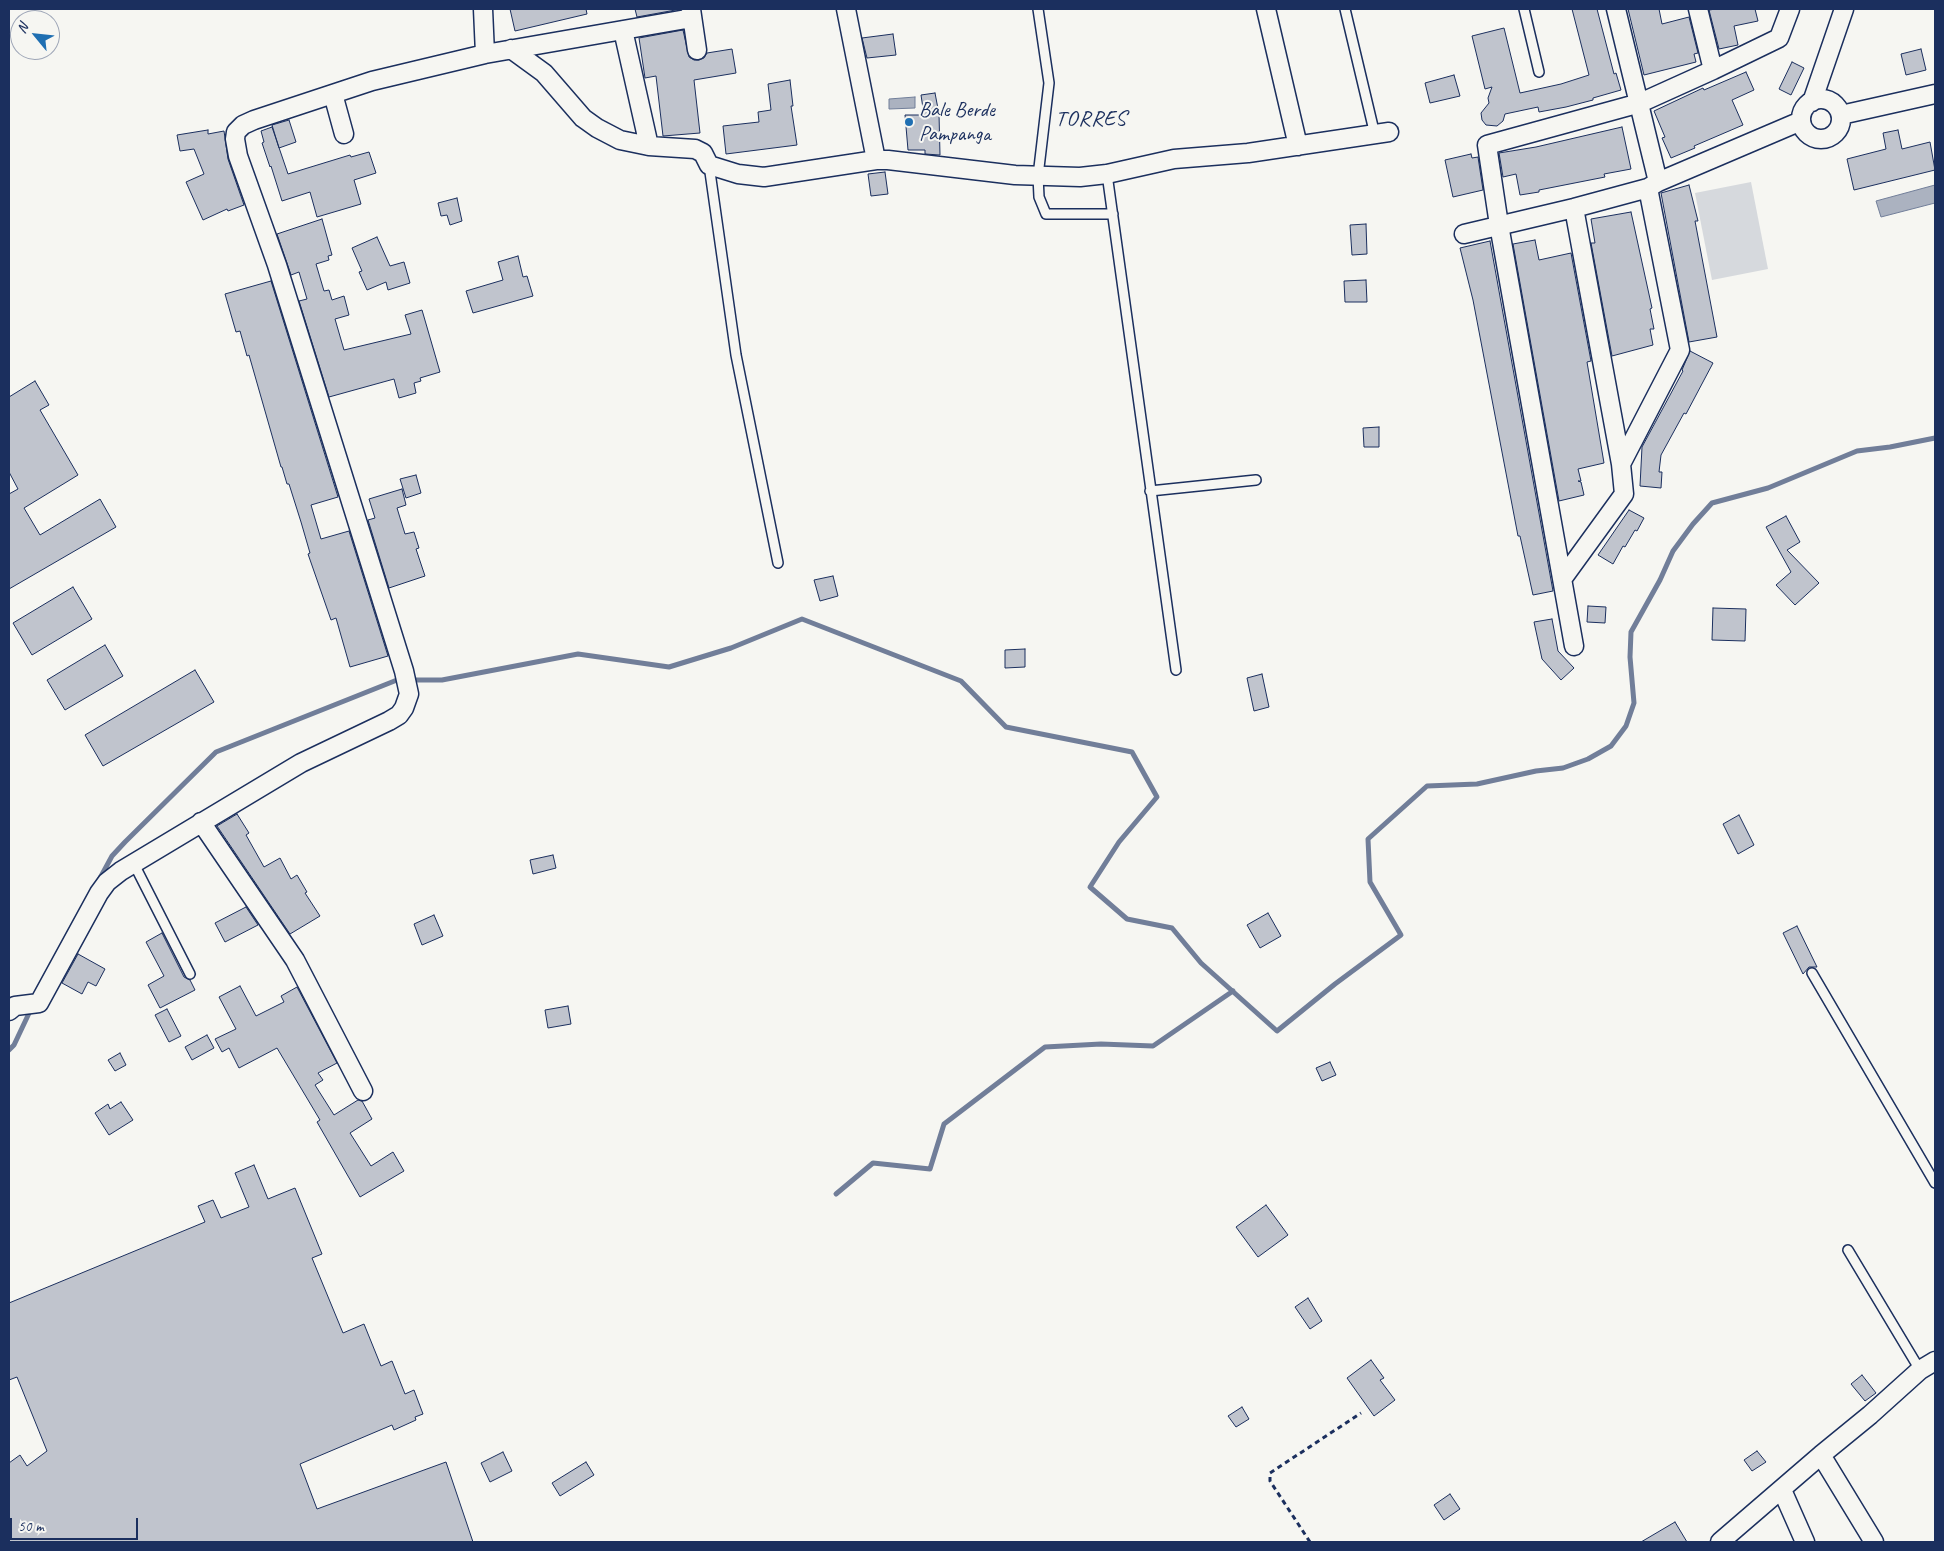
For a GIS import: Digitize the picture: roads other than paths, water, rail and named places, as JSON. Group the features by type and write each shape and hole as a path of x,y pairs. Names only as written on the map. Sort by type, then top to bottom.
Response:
{"street":[{"path":"483,9 486,54"},
{"path":"846,9 876,160"},
{"path":"1266,9 1298,146"},
{"path":"1616,9 1640,103 1680,350 1621,464"},
{"path":"1698,9 1714,70"},
{"path":"1574,646 1499,225 1487,145 1640,103 1714,70 1779,38 1790,9"},
{"path":"1812,102 1844,9"},
{"path":"9,1011 15,1006 35,1004 107,882 121,871 301,763 399,715 404,708 409,694 404,671 276,265 238,156 236,132 254,120 372,81 486,54 623,30 691,13 697,50"},
{"path":"623,30 649,146"},
{"path":"511,50 544,73 583,118 620,140 649,146 695,149 703,154 709,165 738,174 764,177 876,160 1038,176 1080,177 1107,174 1174,160 1298,146 1382,133"},
{"path":"333,94 344,134"},
{"path":"1841,115 1935,94"},
{"path":"1821,99 1829,101 1838,109 1841,115 1840,126 1827,138 1809,135 1803,128 1801,121 1802,113 1806,106 1821,99"},
{"path":"1464,234 1574,208 1653,185 1801,121"},
{"path":"1563,578 1624,494 1621,464 1574,208"},
{"path":"201,822 295,960 363,1091"},
{"path":"1720,1542 1870,1415 1920,1370 1935,1361"},
{"path":"1821,1455 1874,1542"},
{"path":"1782,1490 1805,1542"}],"lane":[{"path":"1038,9 1049,83 1038,176 1039,197 1046,214 1112,214"},
{"path":"1345,9 1382,133"},
{"path":"1524,9 1539,72"},
{"path":"709,165 736,355 778,563"},
{"path":"1107,174 1176,670"},
{"path":"1150,491 1256,480"},
{"path":"134,864 190,974"},
{"path":"1812,973 1935,1182"},
{"path":"1848,1250 1920,1370"}],"waterway":[{"path":"99,880 112,856 216,752 397,680 442,680 578,654 669,667 731,648 802,619 961,681 1006,727 1132,752 1157,797 1119,842 1090,887 1127,919 1172,928 1201,963 1277,1031 1335,984 1401,935 1370,882 1368,839 1427,786 1477,784 1536,771 1563,768 1588,759 1611,746 1626,726 1634,703 1630,657 1631,632 1660,580 1673,551 1693,524 1712,503 1768,488 1857,451 1935,438"},
{"path":"836,1194 873,1163 930,1169 944,1124 1045,1047 1101,1044 1153,1046 1233,991"},
{"path":"9,1050 14,1045 31,1009"}],"place":[{"name":"Bale Berde Pampanga","path":"909,122"}],"district":[{"name":"TORRES","path":"1091,119"}]}
